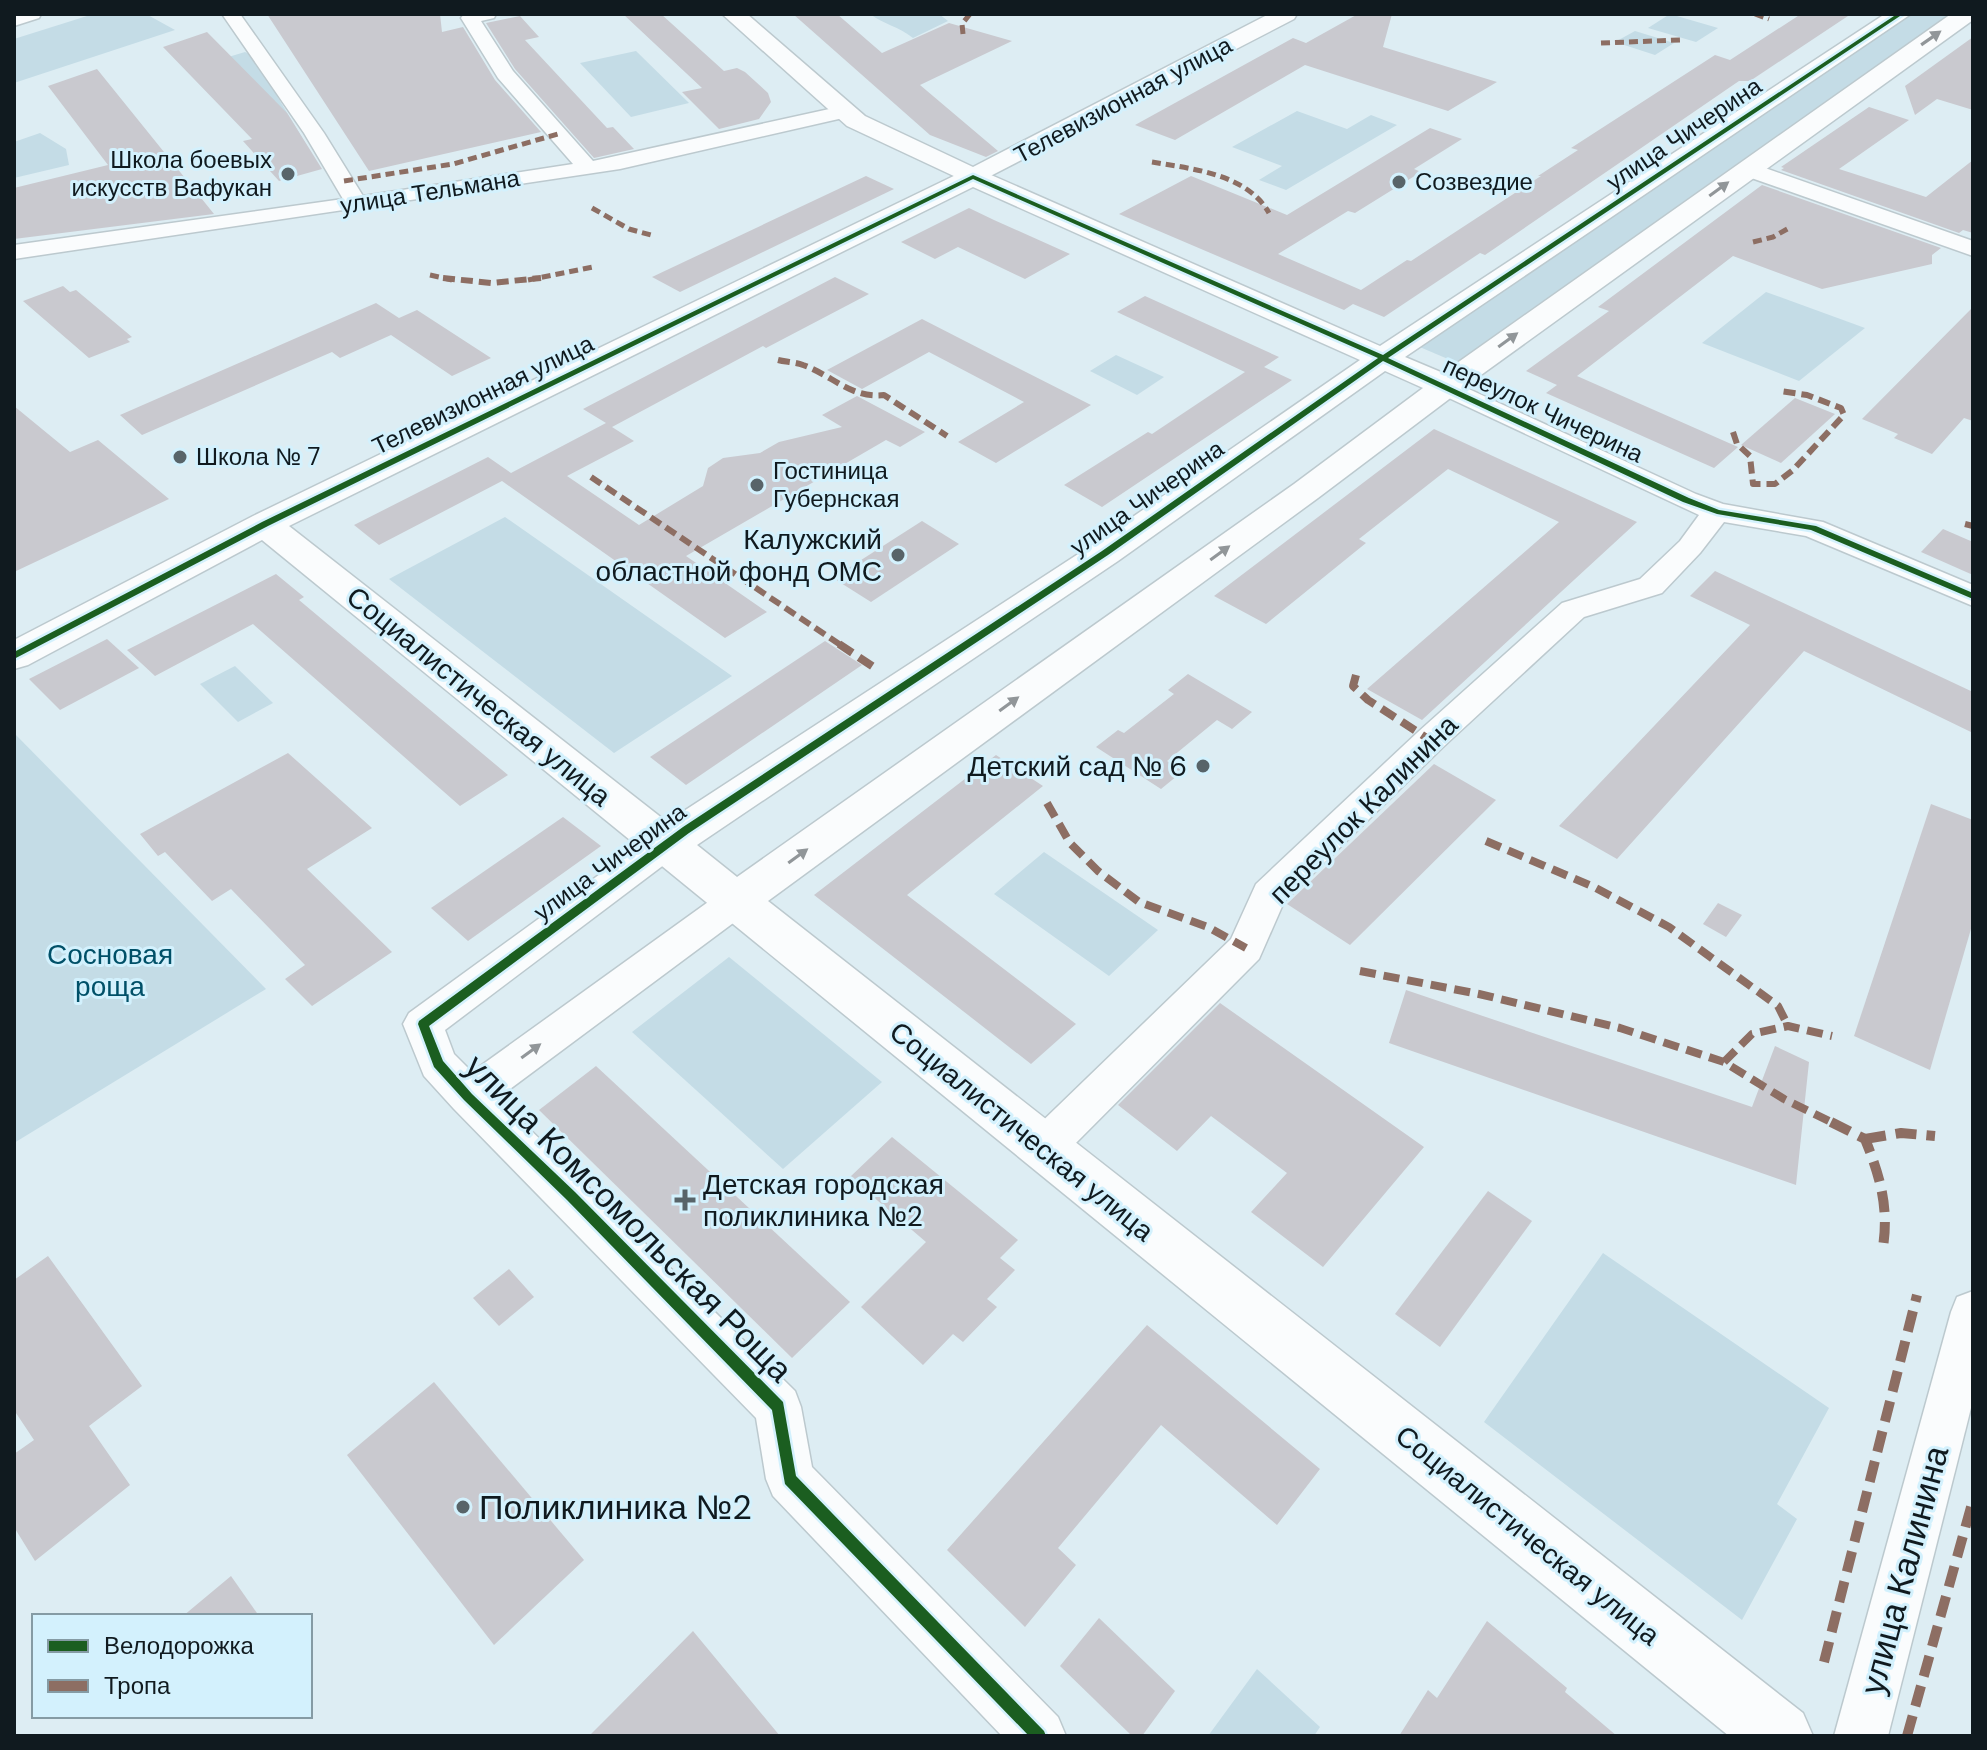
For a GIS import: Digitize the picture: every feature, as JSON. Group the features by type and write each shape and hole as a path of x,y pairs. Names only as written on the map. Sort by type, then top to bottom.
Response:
{"street":[{"path":"14,20 32,14"},
{"path":"231,14 314,133 357,204"},
{"path":"487,14 470,18 488,51 588,168"},
{"name":"переулок Чичерина","path":"733,14 843,112 873,131 1383,358 1717,512 1780,520 1813,528 1973,596"},
{"name":"улица Чичерина","path":"423,1024 664,846 1105,553 1383,358 1900,14"},
{"path":"468,1097 1306,491 1445,386 1966,14"},
{"name":"Телевизионная улица","path":"14,656 265,524 973,177 1273,16"},
{"name":"улица Тельмана","path":"14,252 588,168 843,112"},
{"path":"1748,169 1973,249"},
{"name":"переулок Калинина","path":"1043,1148 1246,948 1269,894 1430,740 1573,610 1651,586 1690,547 1717,512"},
{"name":"Социалистическая улица","path":"265,524 1780,1736"},
{"name":"улица Комсомольская Роща","path":"423,1024 438,1064 468,1097 571,1196 778,1407 790,1479 1039,1736"},
{"name":"улица Калинина","path":"1861,1736 1973,1312"}],"green space":[{"path":"146,14 175,30 14,83 14,39 87,16"},
{"path":"870,14 939,14 948,21 913,38"},
{"path":"1670,14 1718,28 1696,42 1648,28"},
{"path":"1900,14 1967,14 1469,368 1408,342"},
{"path":"1635,31 1674,43 1655,55 1615,42"},
{"path":"636,51 689,103 631,117 580,63"},
{"path":"245,52 253,56 321,169 284,131 201,66 185,70"},
{"path":"1297,111 1347,129 1371,115 1397,125 1286,190 1259,180 1282,166 1232,147"},
{"path":"40,133 66,149 69,165 14,178 14,142"},
{"path":"1766,292 1865,328 1799,381 1702,343"},
{"path":"1116,355 1164,377 1137,395 1090,371"},
{"path":"505,517 732,676 614,753 389,579"},
{"path":"235,666 273,703 238,722 200,684"},
{"name":"Сосновая роща","path":"14,733 266,989 14,1143"},
{"path":"1044,852 1158,930 1109,976 994,894"},
{"path":"729,957 882,1082 783,1169 632,1032"},
{"path":"1603,1253 1829,1408 1777,1504 1797,1519 1742,1620 1484,1422"},
{"path":"1257,1669 1320,1727 1314,1736 1208,1736"}],"building":[{"path":"267,14 440,14 442,32 463,27 495,80 541,132 369,171"},
{"path":"623,14 661,14 724,71 737,68 745,72 768,93 771,102 759,119 719,129 682,92 702,88"},
{"path":"793,14 837,14 882,53 949,23 1012,41 920,85 998,151 986,157 930,135"},
{"path":"1358,14 1392,14 1383,47 1497,82 1448,111 1305,65 1175,140 1135,125 1293,38 1306,43"},
{"path":"1801,14 1851,14 1750,81 1739,81 1485,255 1480,253 1384,317 1353,304 1344,310 1119,214 1191,176 1287,215 1430,128 1462,139 1414,169 1421,172 1355,213 1348,211 1278,254 1361,290 1541,176 1538,176 1578,150 1571,148 1715,55 1730,60"},
{"path":"520,16 539,37 525,40 607,128 613,127 634,149 594,158 515,69 486,23"},
{"path":"207,32 287,113 322,169 279,181 243,141 252,139 163,47"},
{"path":"1973,37 1973,110 1937,99 1915,115 1905,86"},
{"path":"97,69 214,214 14,239 14,188 108,165 48,86"},
{"path":"1869,107 1909,120 1839,169 1926,197 1973,160 1973,233 1963,230 1959,233 1781,170 1784,168 1781,167"},
{"path":"866,176 894,189 680,292 652,277"},
{"path":"1762,185 1941,248 1932,255 1932,264 1822,289 1733,256 1577,376 1738,447 1714,468 1546,393 1557,385 1526,371 1609,311 1598,307"},
{"path":"969,208 1070,254 1025,279 958,247 935,259 901,242"},
{"path":"835,277 869,294 766,348 763,346 612,427 634,441 567,476 639,525 703,486 708,468 723,458 760,453 779,442 842,427 822,415 857,396 925,432 900,447 886,440 686,556 767,612 725,638 502,481 379,545 354,525 488,457 511,473 606,423 583,409"},
{"path":"63,286 70,292 76,290 132,337 127,339 130,342 89,358 23,301"},
{"path":"1145,296 1279,357 1264,367 1292,380 1102,507 1064,485 1148,432 1152,434 1245,372 1117,312"},
{"path":"376,303 399,318 417,310 491,358 452,376 391,335 340,358 332,352 142,435 120,415"},
{"path":"1973,307 1973,421 1964,418 1932,454 1894,438 1898,434 1862,419"},
{"path":"922,319 1091,405 996,463 958,442 1024,402 929,352 862,389 827,370"},
{"path":"1795,398 1835,414 1781,463 1741,445"},
{"path":"14,406 70,452 98,440 169,499 14,572"},
{"path":"1434,429 1637,522 1422,720 1367,689 1559,522 1448,469 1359,539 1366,543 1266,624 1214,596"},
{"path":"922,521 959,544 871,602 833,578"},
{"path":"1943,529 1973,542 1973,575 1921,552"},
{"path":"1715,571 1973,692 1973,733 1804,651 1617,859 1559,826 1750,625 1690,596"},
{"path":"276,574 304,597 299,600 508,775 460,806 253,624 155,676 127,650"},
{"path":"107,639 139,668 60,710 29,679"},
{"path":"825,641 862,665 686,785 650,757"},
{"path":"1188,674 1252,712 1232,729 1217,720 1167,761 1183,771 1161,789 1096,747 1118,730 1124,733 1174,694 1168,690"},
{"path":"288,753 372,828 307,869 392,952 312,1006 285,979 305,965 231,889 212,901 165,852 158,856 140,834"},
{"path":"996,755 1043,786 907,895 1076,1024 1031,1064 814,895"},
{"path":"1434,764 1496,800 1350,945 1287,904"},
{"path":"1931,804 1973,820 1973,922 1930,1070 1854,1036"},
{"path":"563,817 601,846 468,941 431,908"},
{"path":"1718,903 1742,915 1726,937 1703,924"},
{"path":"1406,990 1752,1107 1775,1046 1809,1062 1796,1185 1389,1043"},
{"path":"1220,1003 1424,1147 1323,1267 1251,1212 1287,1173 1211,1116 1177,1151 1118,1105"},
{"path":"596,1066 850,1302 792,1358 539,1110"},
{"path":"892,1137 1018,1240 1000,1258 1015,1270 987,1299 997,1307 963,1342 953,1334 923,1365 861,1307 926,1242 850,1177"},
{"path":"1488,1191 1532,1221 1440,1347 1395,1314"},
{"path":"48,1256 142,1386 89,1426 130,1485 35,1561 14,1527 14,1454 34,1440 14,1410 14,1280"},
{"path":"509,1269 534,1297 499,1326 473,1298"},
{"path":"1147,1325 1320,1469 1277,1525 1161,1425 1058,1548 1076,1565 1025,1627 947,1550"},
{"name":"Поликлиника №2","path":"434,1382 584,1560 494,1645 347,1455"},
{"path":"231,1576 258,1614 185,1614"},
{"path":"1099,1618 1175,1691 1142,1736 1132,1736 1060,1666"},
{"path":"1487,1621 1567,1688 1565,1692 1617,1736 1399,1736 1428,1690 1437,1698"},
{"path":"693,1631 780,1736 589,1736 612,1713"}],"marked path":[{"path":"963,34 962,24 970,14"},
{"path":"1755,14 1769,19"},
{"path":"1601,43 1680,40"},
{"path":"344,181 453,164 558,134"},
{"path":"1152,162 1239,184 1259,197 1269,213"},
{"path":"592,208 629,229 651,235"},
{"path":"1753,242 1773,237 1789,228"},
{"path":"430,275 471,283 512,282 593,267"},
{"path":"778,360 803,365 851,391 869,397 884,395 947,436"},
{"path":"1733,432 1737,444 1750,456 1753,484 1775,484 1793,470 1844,415 1841,408 1807,395 1780,391"},
{"path":"591,477 878,670"},
{"path":"1965,524 1973,526"},
{"path":"1356,675 1353,686 1368,700 1430,740"},
{"path":"1047,803 1070,843 1098,871 1139,902 1208,927 1246,948"},
{"path":"1486,841 1594,887 1669,927 1778,1006 1788,1026"},
{"path":"1360,971 1479,994 1620,1028 1724,1062 1784,1099 1865,1139 1883,1192 1886,1217 1883,1247"},
{"path":"1724,1062 1752,1034 1788,1026 1832,1036"},
{"path":"1865,1139 1901,1133 1935,1136"},
{"path":"1824,1662 1917,1295"},
{"path":"1907,1736 1973,1500"}],"cycle path":[{"path":"1039,1736 790,1479 778,1407 571,1196 468,1097 438,1064 423,1024 686,830 1105,553 1383,358 1900,14"},
{"path":"14,656 265,524 973,177 1368,351 1686,500 1717,512 1813,528 1973,596"}],"place":[{"name":"Школа боевых искусств Вафукан","path":"288,174"},
{"name":"Созвездие","path":"1399,182"},
{"name":"Школа № 7","path":"180,457"},
{"name":"Гостиница Губернская","path":"757,485"},
{"name":"Калужский областной фонд ОМС","path":"898,555"},
{"name":"Детский сад № 6","path":"1203,766"},
{"name":"Детская городская поликлиника №2","path":"685,1200"},
{"name":"Поликлиника №2","path":"463,1507"}]}
